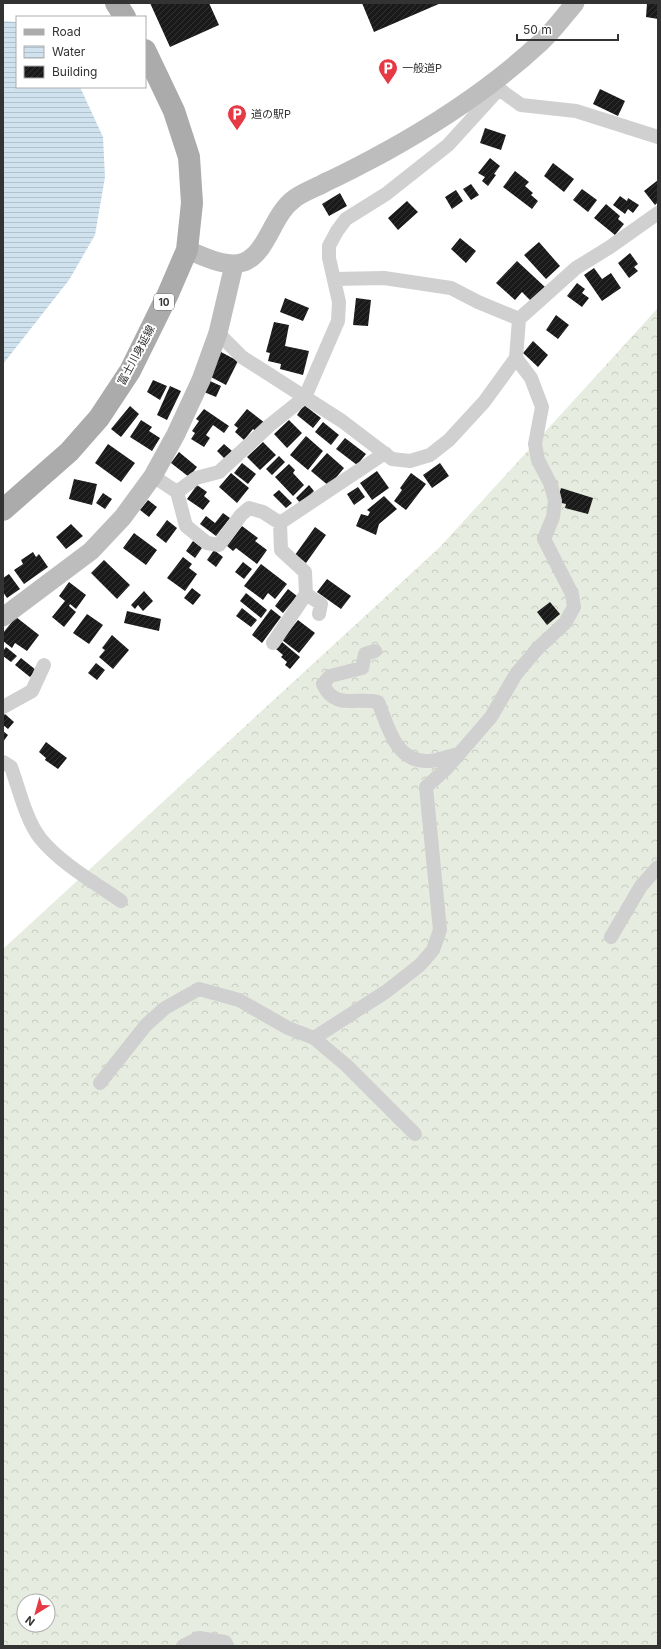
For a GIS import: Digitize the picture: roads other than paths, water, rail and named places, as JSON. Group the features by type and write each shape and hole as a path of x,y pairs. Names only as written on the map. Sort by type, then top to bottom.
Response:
{"main road":[{"path":"116,3 124,16"},
{"name":"富士川身延線","path":"3,510 70,452 99,418 130,371 168,294 186,250 192,203 189,157 174,111 146,52"}],"street":[{"path":"177,492 196,478 219,472 270,425 305,397 338,321 339,302 329,258 329,246 336,231 346,219 386,194 448,145 498,85 542,41 575,3"},
{"path":"498,85 521,105 576,111 658,137"},
{"path":"186,250 222,263 234,265 246,261 256,254 285,206 295,198 405,141 452,111 498,85"},
{"path":"218,333 242,357 342,421 392,459 410,460 430,455 449,440 484,402 516,358 519,318 576,268 610,247 658,213"},
{"path":"3,617 91,551 123,517 153,476 180,428 201,380 218,333 234,265"},
{"path":"334,279 384,278 451,288 478,302 519,318"},
{"path":"314,1038 387,991 420,965 433,950 440,930 426,787 446,769 491,717 516,674 538,648 565,623 574,607 572,594 544,539 553,517 555,501 551,485 538,460 534,444 542,407 531,378 516,358"},
{"path":"280,523 384,453"},
{"path":"153,476 177,492 186,526 207,543 219,545 241,515 249,508 263,512 280,523"},
{"path":"273,643 306,594 305,572 281,550 280,523"},
{"path":"306,594 321,604 319,614"},
{"path":"375,650 365,654 362,668 330,676 323,684 326,692 332,697 342,701 368,700 378,702 398,749 410,758 426,761 459,754"},
{"path":"3,708 32,691 44,665"},
{"path":"3,762 11,767 31,821 40,838 61,858 121,901"},
{"path":"611,937 641,886 658,868"},
{"path":"100,1083 146,1025 165,1008 199,989 239,1000 288,1028 314,1038 346,1065 415,1134"},
{"path":"182,1646 199,1638 224,1642 227,1646"}],"water":[{"path":"3,21 16,22 16,88 80,88 103,137 105,177 95,235 69,280 3,364"}],"place":[{"name":"一般道P","path":"388,85"},
{"name":"道の駅P","path":"237,131"}]}
